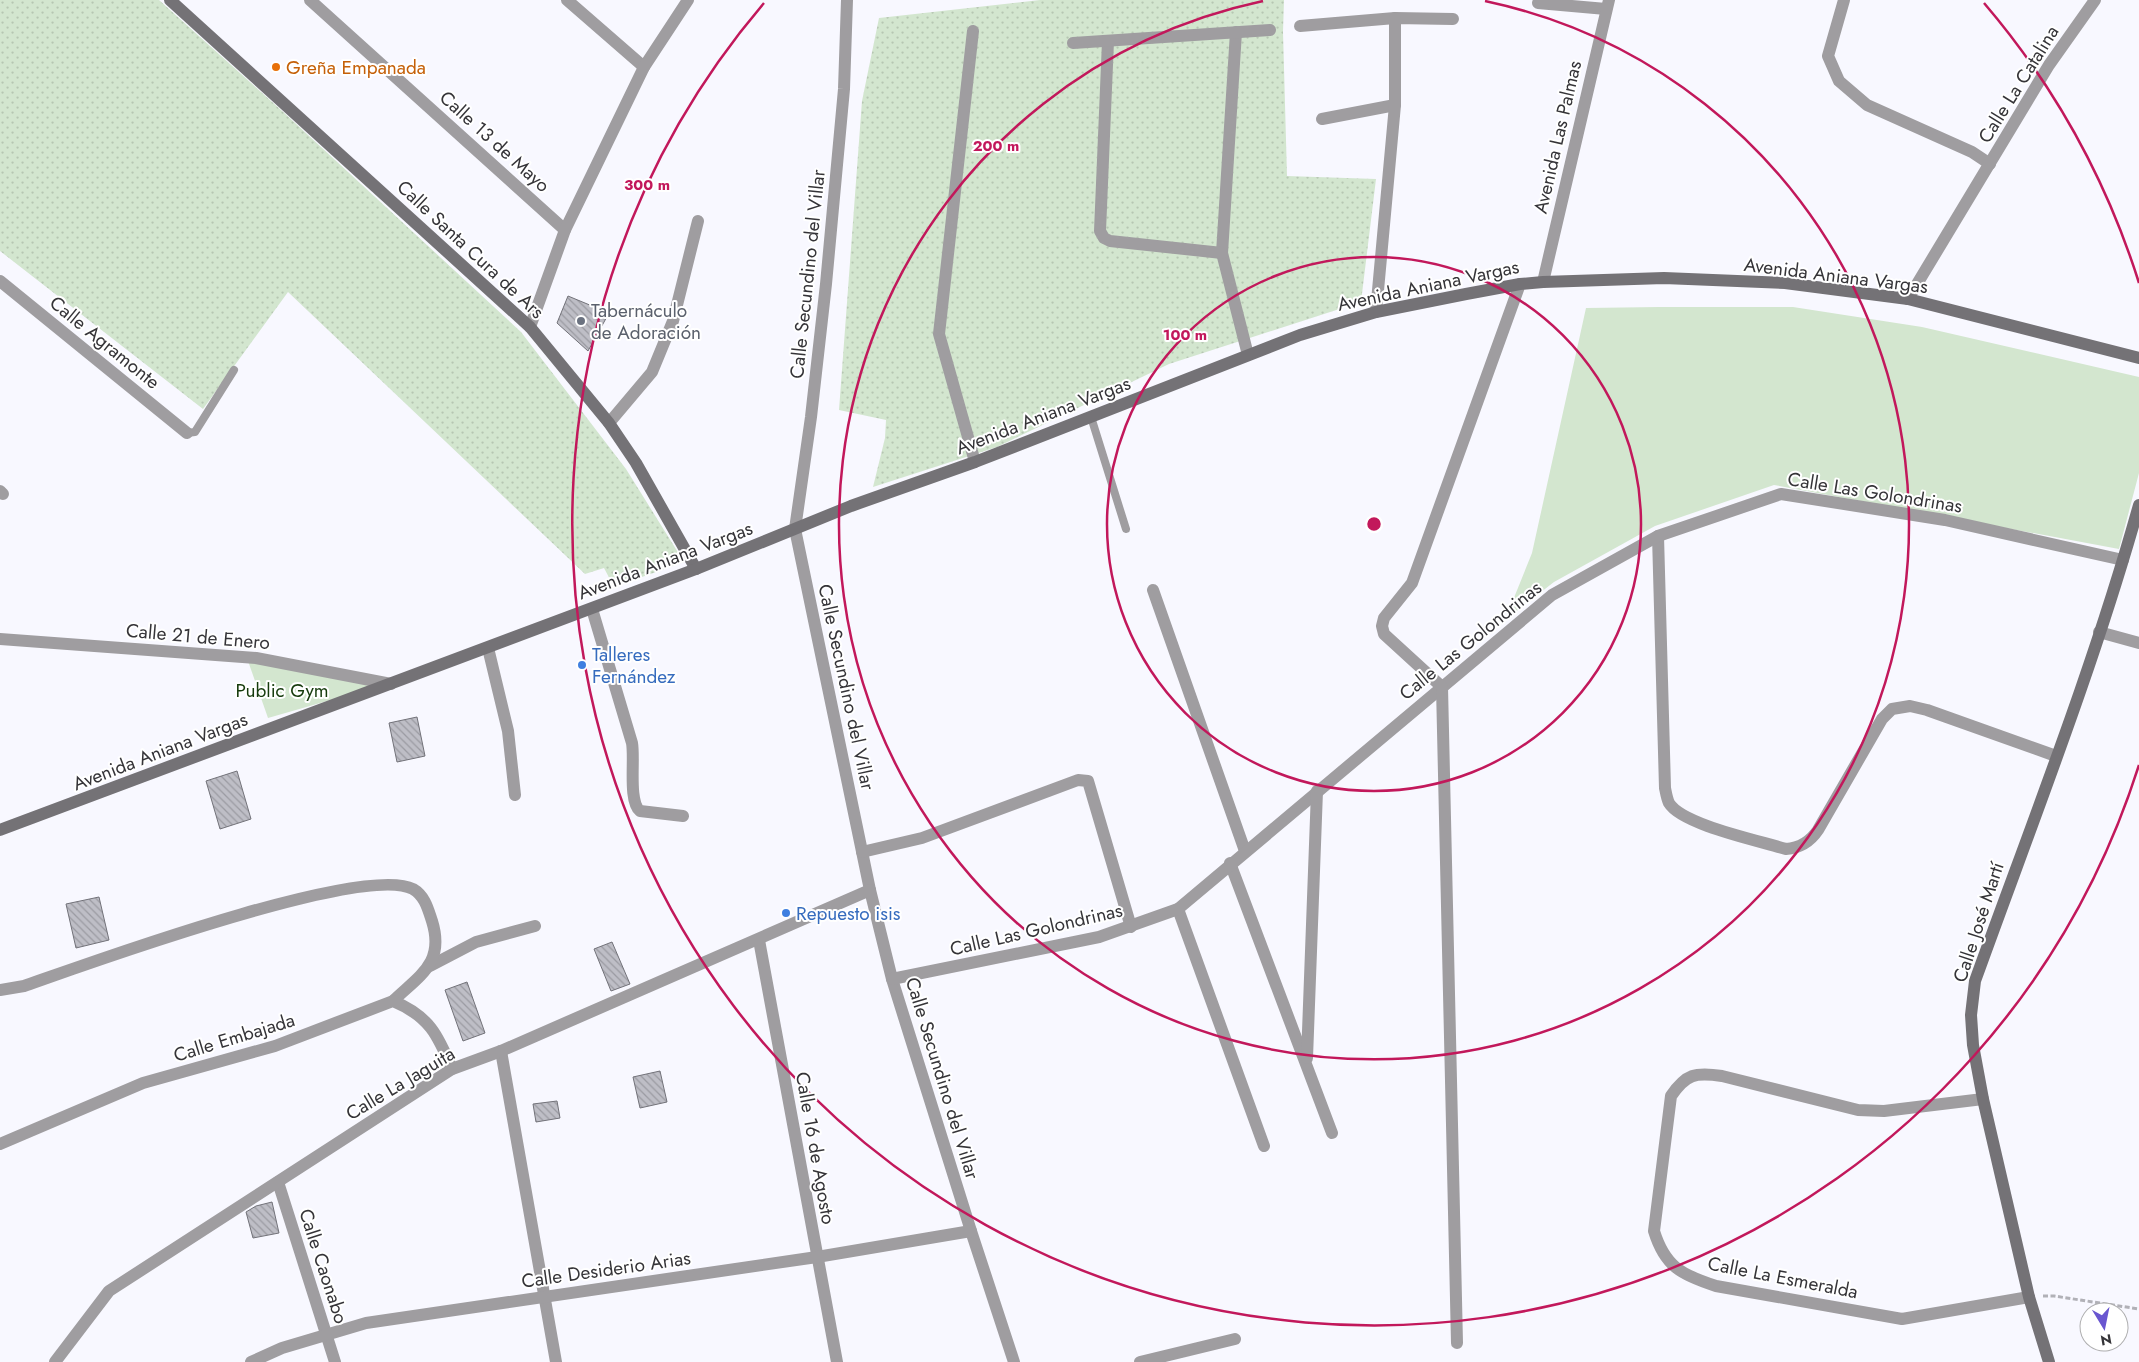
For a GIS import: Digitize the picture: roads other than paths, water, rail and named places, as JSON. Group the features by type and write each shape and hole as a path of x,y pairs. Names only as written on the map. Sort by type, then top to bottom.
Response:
{"main road":[{"name":"Calle Santa Cura de Ars","path":"170,0 530,327 609,423 636,463 696,569"},
{"name":"Avenida Aniana Vargas","path":"0,830 696,569 851,506 975,462 1248,355 1334,323 1376,312 1520,284 1543,282 1664,278 1785,283 1908,299 2139,358"},
{"name":"Calle José Martí","path":"2049,1362 2029,1297 1983,1099 1973,1045 1971,1015 1975,981 2124,560 2139,505"}],"street":[{"name":"Calle 13 de Mayo","path":"310,0 565,230"},
{"path":"567,0 644,67"},
{"path":"530,327 565,230 644,67 688,0"},
{"name":"Calle Secundino del Villar","path":"847,0 844,89 826,284 812,411 795,529 870,890 892,979 1014,1362"},
{"name":"Calle La Catalina","path":"1844,0 1828,56 1839,81 1867,105 1954,144 1990,164"},
{"name":"Calle La Catalina","path":"1908,299 2049,65 2095,0"},
{"path":"1538,3 1608,5"},
{"name":"Avenida Las Palmas","path":"1543,282 1608,5"},
{"path":"1376,312 1395,105 1395,18"},
{"path":"1300,26 1395,18 1454,19"},
{"path":"1073,43 1270,30"},
{"path":"973,31 939,334 975,462"},
{"path":"1236,32 1222,253 1248,355"},
{"path":"1108,41 1100,231 1104,238 1110,241 1222,253"},
{"path":"1322,119 1395,105"},
{"path":"609,423 652,372 673,321 698,221"},
{"name":"Calle Agramonte","path":"0,281 187,433"},
{"path":"1457,1342 1442,687 1384,634 1382,626 1384,618 1412,583 1520,284"},
{"name":"Calle Las Golondrinas","path":"892,979 1099,937 1178,909 1552,595 1658,536 1781,494 1945,520 2124,560"},
{"path":"1658,536 1665,788 1669,803 1679,813 1693,822 1786,849 1796,848 1805,843 1812,839 1818,830 1882,719 1892,709 1910,706 1927,710 2056,756"},
{"path":"1153,590 1245,851"},
{"path":"592,608 632,743 634,754 633,802 640,811 683,816"},
{"path":"2099,632 2139,643"},
{"name":"Calle 21 de Enero","path":"0,639 256,658 391,684"},
{"path":"488,648 508,731 515,796"},
{"path":"862,852 922,838 1078,780 1085,780 1088,781 1131,927"},
{"path":"1307,1065 1317,791"},
{"path":"1230,864 1332,1132"},
{"path":"0,990 24,986 191,929 295,900 364,887 397,886 413,890 425,901 436,935 436,949 430,966"},
{"name":"Calle La Jaguita","path":"55,1362 109,1290 452,1070 759,940 870,890"},
{"path":"1178,909 1264,1146"},
{"path":"452,1070 441,1044 430,1027 412,1010 393,1002 430,966 476,942 535,926"},
{"name":"Calle 16 de Agosto","path":"759,940 837,1362"},
{"name":"Calle Embajada","path":"0,1144 143,1083 275,1046 393,1002"},
{"path":"500,1051 556,1362"},
{"name":"Calle La Esmeralda","path":"1983,1099 1884,1111 1858,1110 1722,1076 1692,1075 1679,1083 1671,1096 1654,1231 1660,1249 1673,1266 1693,1278 1716,1286 1804,1302 1902,1319 2029,1297"},
{"name":"Calle Caonabo","path":"278,1182 335,1362"},
{"name":"Calle Desiderio Arias","path":"251,1362 282,1348 366,1322 545,1298 817,1257 971,1231"},
{"path":"1140,1362 1235,1339"}],"lane":[{"path":"187,433 195,432 234,370"},
{"path":"1091,417 1126,529"}],"place":[{"name":"Greña Empanada","path":"276,67"},
{"name":"Tabernáculo de Adoración","path":"581,321"},
{"name":"Talleres Fernández","path":"582,665"},
{"name":"Repuesto isis","path":"786,913"}],"park label":[{"name":"Public Gym","path":"282,690"}]}
